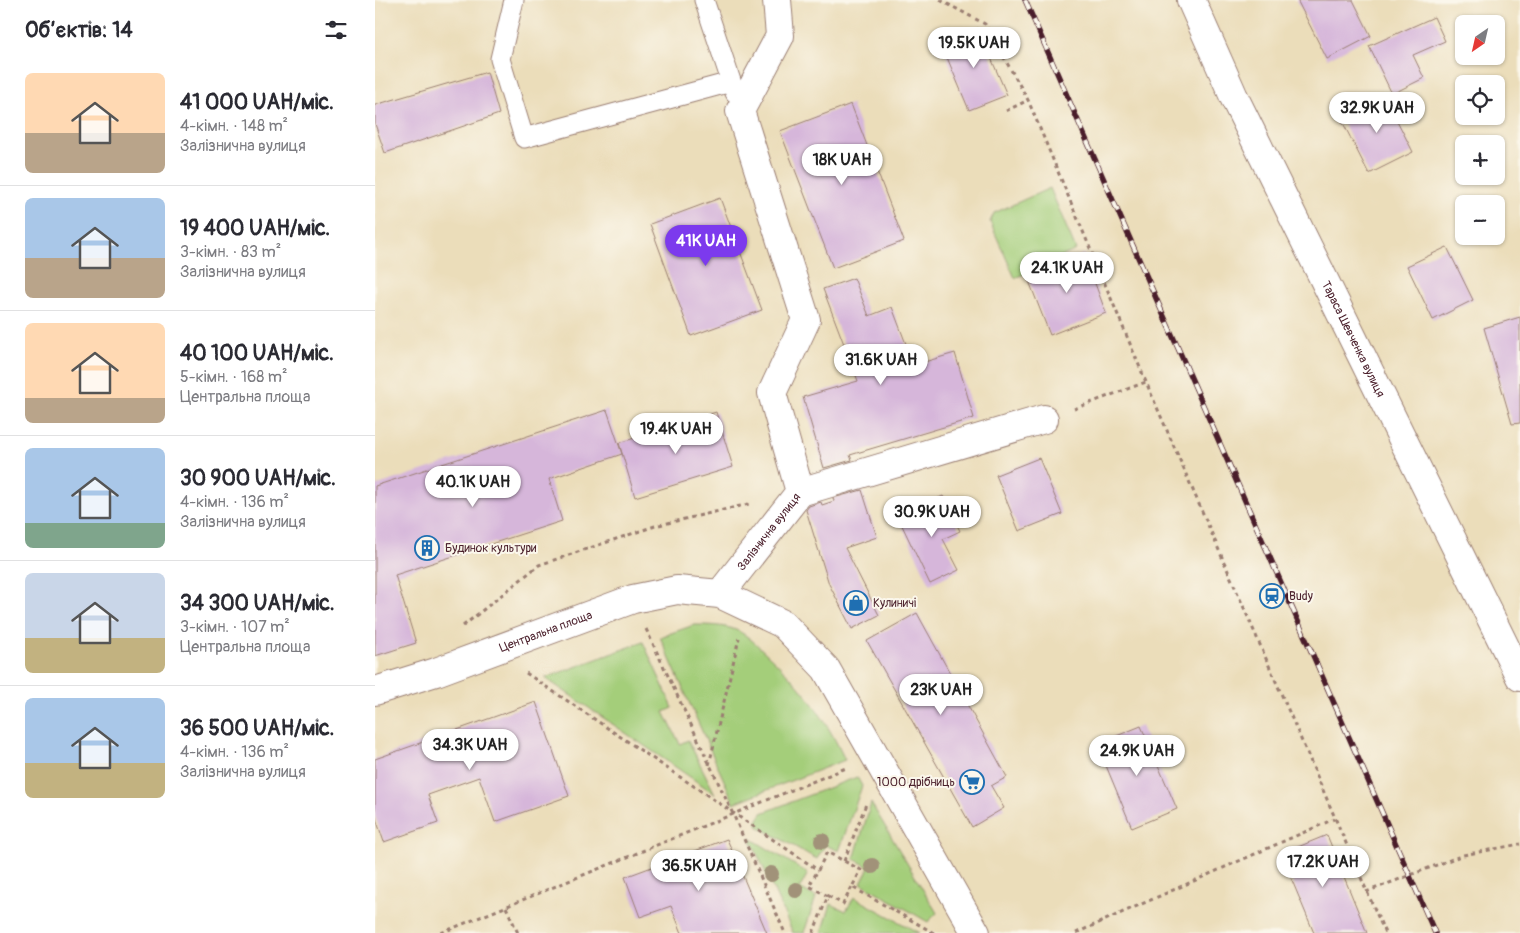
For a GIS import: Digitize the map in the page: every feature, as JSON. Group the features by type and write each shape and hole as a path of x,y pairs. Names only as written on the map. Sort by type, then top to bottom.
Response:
{"street":[{"path":"740,111 779,36 777,0"},
{"name":"Тараса Шевченка вулиця","path":"1191,0 1234,97 1520,676"},
{"name":"Залізнична вулиця","path":"720,594 800,492 772,393 806,320 740,111"},
{"path":"800,492 1045,420"},
{"name":"Центральна площа","path":"375,691 436,672 492,650 557,629 633,599 677,590 720,594"},
{"path":"720,594 783,624 826,669 975,933"}],"lane":[{"path":"514,0 500,59 525,138 731,82"},
{"path":"705,0 740,111"}],"path":[{"path":"940,0 985,24 1028,100 1146,382 1385,933"},
{"path":"1006,111 1028,100"},
{"path":"1045,420 1146,382"},
{"path":"455,632 539,565 655,526 752,503"},
{"path":"633,599 733,814 785,933"},
{"path":"709,765 746,605"},
{"path":"492,650 818,870"},
{"path":"441,933 733,814 879,760"},
{"path":"844,861 879,760"},
{"path":"1076,933 1334,819"},
{"path":"1366,892 1463,855 1520,844"},
{"path":"827,852 844,861 861,870 843,904 809,886 827,852"},
{"path":"852,887 933,933"},
{"path":"813,933 828,896"},
{"path":"506,906 518,933"}],"green space":[{"path":"1050,188 1076,250 1015,278 990,222 994,213"},
{"path":"694,625 731,628 745,635 757,645 782,668 813,704 845,760 734,803 660,637"},
{"path":"643,642 673,708 664,712 680,744 688,740 715,794 545,678"},
{"path":"857,777 862,786 839,851 825,845 817,859 759,827 757,821 762,813"},
{"path":"871,803 937,913 928,922 861,883 869,867 854,859"},
{"path":"750,838 808,873 800,888 816,897 804,933 793,933"},
{"path":"854,897 919,933 822,933 831,904 846,911"}],"building":[{"path":"1297,0 1353,0 1371,36 1327,59"},
{"path":"1434,17 1445,41 1413,55 1424,78 1392,94 1369,46"},
{"path":"978,28 1007,95 969,110 941,43"},
{"path":"487,72 499,114 385,153 375,124 375,105"},
{"path":"1384,95 1413,152 1369,174 1340,117"},
{"path":"851,104 904,241 833,268 780,131"},
{"path":"720,198 762,310 691,336 650,224"},
{"path":"1447,247 1473,300 1433,320 1407,266"},
{"path":"1084,254 1106,313 1050,335 1027,276"},
{"path":"854,278 869,316 892,307 914,365 955,353 974,418 850,455 852,460 824,468 803,397 858,381 823,289"},
{"path":"1520,317 1520,423 1512,424 1484,328"},
{"name":"Будинок культури","path":"607,410 622,454 549,479 562,521 395,575 416,643 375,656 375,486"},
{"path":"716,412 733,467 635,497 619,443"},
{"path":"1039,458 1062,514 1019,531 996,475"},
{"path":"862,490 877,537 845,548 879,615 852,629 829,584 806,510 809,506 821,502 822,505 834,501 833,498"},
{"path":"943,496 960,531 943,539 959,570 930,584 898,517"},
{"path":"917,613 1007,777 991,786 1004,808 972,827 867,641"},
{"path":"536,702 569,796 495,822 479,777 428,795 438,823 384,842 375,816 375,759"},
{"path":"1141,726 1177,809 1132,828 1097,744"},
{"path":"1327,835 1367,933 1314,933 1281,854"},
{"path":"727,839 767,933 682,933 671,906 640,917 625,877"}],"railway":[{"path":"1025,0 1435,933"}],"place":[{"name":"Будинок культури","path":"427,548"},
{"name":"Budy","path":"1272,596"},
{"name":"Кулиничі","path":"856,603"},
{"name":"1000 дрібниць","path":"972,782"}]}
